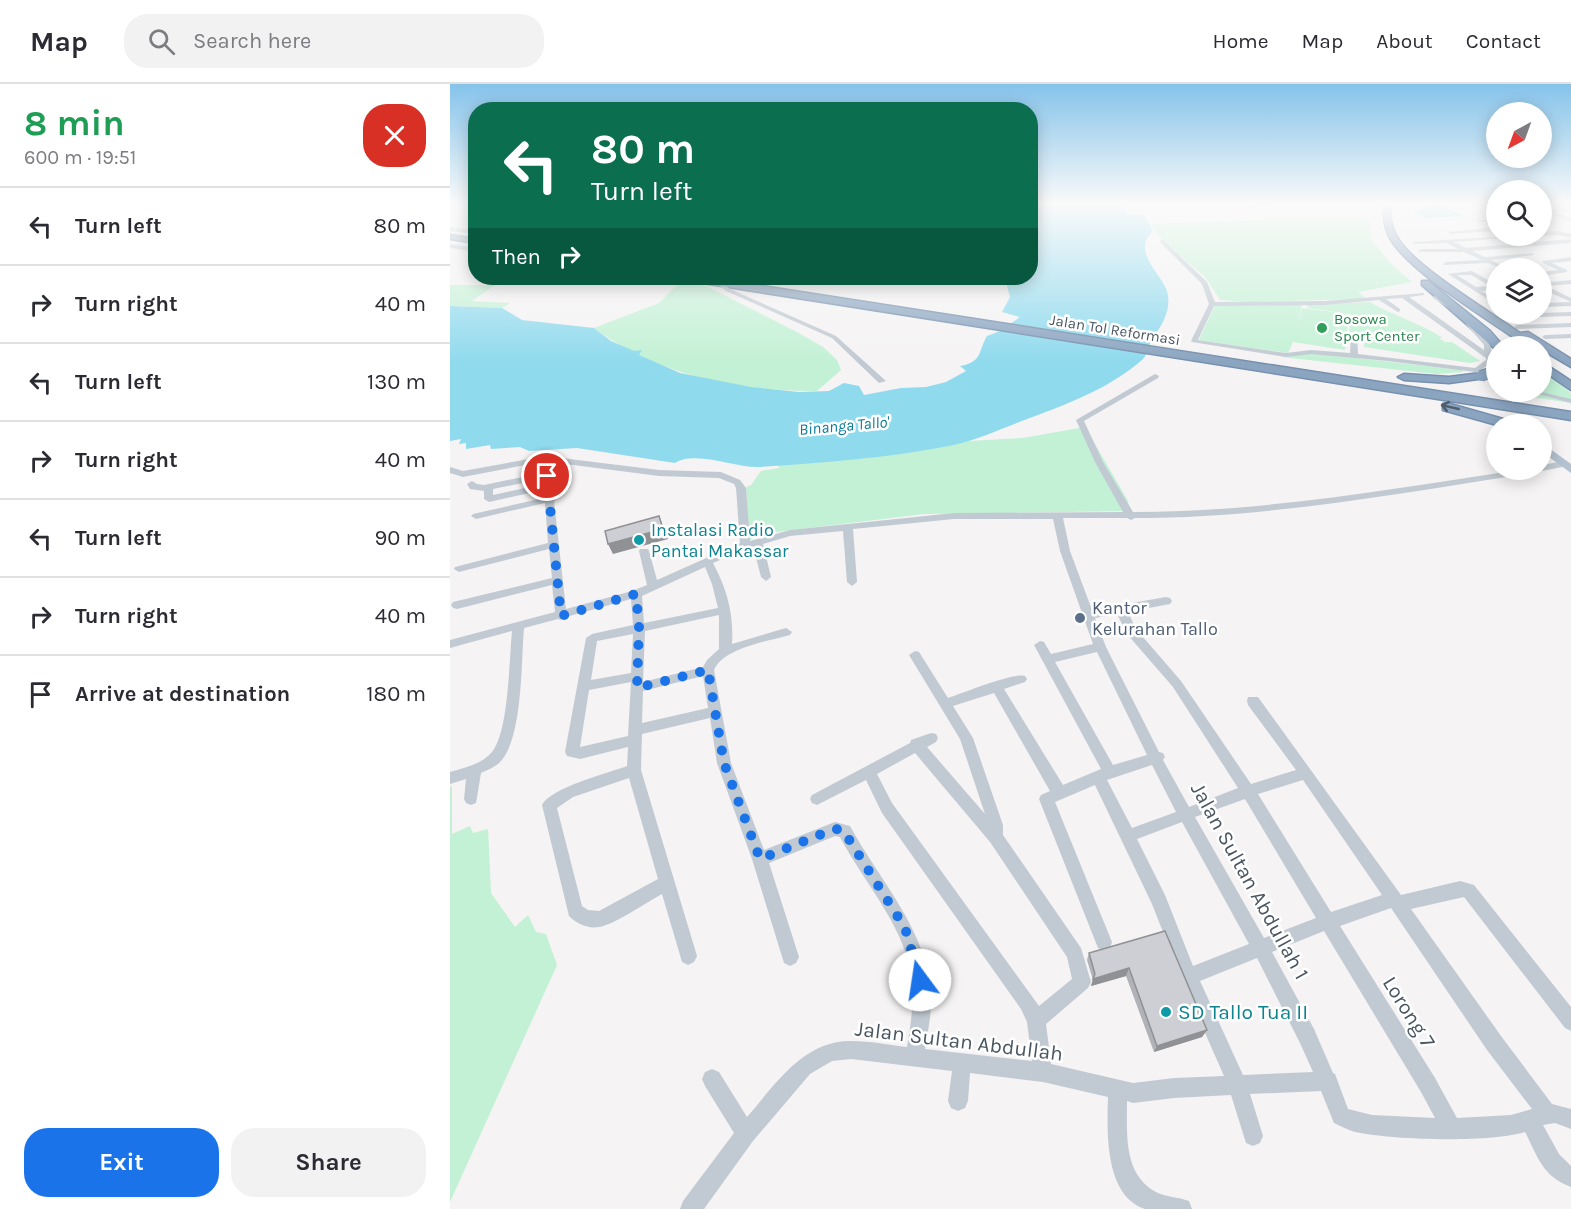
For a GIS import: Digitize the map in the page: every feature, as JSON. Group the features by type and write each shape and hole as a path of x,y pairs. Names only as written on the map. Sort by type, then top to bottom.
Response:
{"highway":[{"path":"1397,256 1410,271 1489,336"},
{"path":"1398,256 1504,336"},
{"path":"1408,256 1518,336"},
{"path":"1410,259 1571,364"},
{"path":"755,285 970,319"},
{"path":"763,285 812,291"},
{"path":"784,285 970,319"},
{"name":"Jalan Tol Reformasi","path":"970,319 1189,353 1258,367"},
{"name":"Jalan Tol Reformasi","path":"1189,353 1233,356"},
{"path":"1233,356 1388,375 1571,402"},
{"path":"1233,356 1571,411"},
{"path":"1552,361 1571,375"},
{"path":"1258,367 1571,416"},
{"path":"1258,367 1444,406 1486,418"},
{"path":"1388,375 1449,380 1486,373"},
{"path":"1552,373 1571,387"},
{"path":"1501,404 1571,424"}],"main road":[{"path":"1552,454 1568,467"}],"street":[{"path":"1178,256 1202,279 1212,304 1194,341 1286,355 1306,351 1354,355 1479,373 1486,365"},
{"path":"1479,256 1486,260"},
{"path":"1565,256 1545,262 1568,271"},
{"path":"1445,264 1486,260"},
{"path":"1552,273 1568,271"},
{"path":"1486,282 1473,274 1451,274 1486,298"},
{"path":"1552,285 1571,282"},
{"path":"723,285 728,290 840,340 882,381"},
{"path":"1475,289 1486,288"},
{"path":"1552,291 1569,299"},
{"path":"1212,304 1325,303 1422,294"},
{"path":"1405,297 1486,355"},
{"path":"1435,297 1466,320 1486,343"},
{"path":"1381,299 1398,310"},
{"path":"1552,302 1569,299"},
{"path":"1422,309 1450,307"},
{"path":"1552,314 1571,314"},
{"path":"1552,322 1571,335"},
{"path":"1517,327 1571,325"},
{"path":"1552,336 1571,335"},
{"path":"1354,336 1354,355"},
{"path":"1131,517 1099,462 1080,420 1155,376"},
{"path":"1552,397 1571,402"},
{"path":"450,470 463,474 545,459 659,473 725,476 741,488 745,545"},
{"path":"545,459 551,499 561,616"},
{"path":"1552,468 1568,467"},
{"path":"450,644 636,594 745,545 790,533 954,516 1192,515 1330,501 1486,477"},
{"path":"472,484 472,487 487,488 489,499 548,481"},
{"path":"476,516 551,499"},
{"name":"Jalan Sultan Abdullah 1","path":"1057,516 1065,551 1100,647 1186,815 1289,1001 1328,1080 1336,1109 1349,1121 1362,1125 1481,1129 1558,1113 1571,1119"},
{"path":"848,527 852,582"},
{"path":"757,542 766,577"},
{"path":"459,569 554,545"},
{"path":"644,551 653,587"},
{"path":"708,563 717,581 725,610 725,650"},
{"path":"457,605 557,580"},
{"path":"636,594 639,627 638,682 633,735 634,770 688,956"},
{"path":"1089,615 1166,601"},
{"name":"Lorong 7","path":"1121,609 1131,631 1177,684 1248,791 1326,922 1406,1048 1451,1127"},
{"path":"715,712 572,753 593,636 725,610"},
{"path":"450,778 494,759 504,746 513,688 518,627"},
{"path":"786,632 725,650 711,663 708,670 724,763 760,859 790,957"},
{"path":"1040,645 1049,659 1104,774 1128,836 1159,901 1189,977 1238,1086 1253,1136"},
{"path":"1049,659 1100,647"},
{"path":"915,655 966,738 996,825 995,837"},
{"path":"583,686 638,682 708,670"},
{"path":"944,704 1022,679"},
{"path":"996,686 1059,792"},
{"path":"1253,701 1494,1043 1538,1117 1553,1164 1563,1174 1571,1177"},
{"path":"817,799 924,741 995,837 1073,949 1082,978 1078,987 1036,1020"},
{"path":"1104,942 1066,846 1046,804 1047,796 1104,774 1158,757"},
{"path":"471,799 474,769"},
{"path":"634,770 568,793 550,803 549,810 575,910 589,920 601,919 668,882"},
{"path":"868,770 887,808 1006,971 1036,1020 1042,1072"},
{"path":"1128,836 1305,772"},
{"path":"760,859 834,829 844,831 905,928 913,952 922,995 915,1056"},
{"path":"1189,977 1260,951 1326,922 1396,902 1460,889 1468,890 1571,1022"},
{"name":"Jalan Sultan Abdullah","path":"691,1209 783,1088 803,1067 819,1056 851,1050 915,1056 1042,1072 1133,1093 1328,1080"},
{"path":"958,1101 962,1062"},
{"path":"712,1079 746,1134"},
{"path":"1118,1091 1120,1158 1128,1182 1152,1202 1181,1209"}],"green space":[{"path":"1181,256 1385,256 1412,282 1358,292 1365,298 1359,299 1247,302 1220,300 1205,277"},
{"path":"450,285 495,285 472,301 510,303 502,308 450,306"},
{"path":"677,285 706,286 823,347 837,360 841,370 817,391 788,391 729,384 700,378 644,358 594,328 659,303"},
{"path":"1370,302 1434,333 1443,338 1439,338 1445,342 1452,342 1480,361 1470,363 1364,347 1365,335 1349,332 1351,314 1308,308 1307,305"},
{"path":"1215,305 1302,305 1296,330 1302,308 1349,314 1345,350 1293,342 1288,353 1199,340"},
{"path":"1312,353 1462,370 1463,372 1437,374 1281,357"},
{"path":"1552,378 1571,393 1571,403 1552,400"},
{"path":"1085,427 1127,499 1131,511 924,514 776,532 749,540 746,487 751,485 761,471 779,468 779,464 867,458 969,441 1023,438"},
{"path":"452,786 452,834 470,826 473,833 488,829 491,893 515,927 528,915 536,932 546,934 557,965 450,1202 450,787"}],"water":[{"name":"Binanga Tallo'","path":"1038,256 1147,256 1164,284 1168,304 1166,315 1146,355 1118,378 1066,404 983,436 949,446 878,457 750,467 693,458 675,463 577,448 529,451 520,447 491,449 490,445 466,449 466,443 459,444 461,439 450,441 450,306 502,308 522,320 594,328 611,341 634,351 642,350 639,355 680,373 751,387 799,392 829,391 844,383 859,386 864,395 901,388 926,387 946,382 966,371 960,366 976,359 987,336 1000,331 1020,317 1002,312 1010,297 1007,285 1038,285"}],"building":[{"path":"659,516 663,529 608,544 605,531"},
{"name":"SD Tallo Tua II","path":"1165,931 1207,1030 1157,1046 1129,968 1093,979 1095,974 1089,953"}],"place":[{"name":"Bosowa Sport Center","path":"1322,328"},
{"name":"Instalasi Radio Pantai Makassar","path":"639,540"},
{"name":"Kantor Kelurahan Tallo","path":"1080,618"},
{"name":"SD Tallo Tua II","path":"1166,1012"}],"route":[{"path":"547,476 561,616 636,594 639,627 637,688 708,670 724,763 760,859 834,829 842,829 905,928 920,980"}]}
